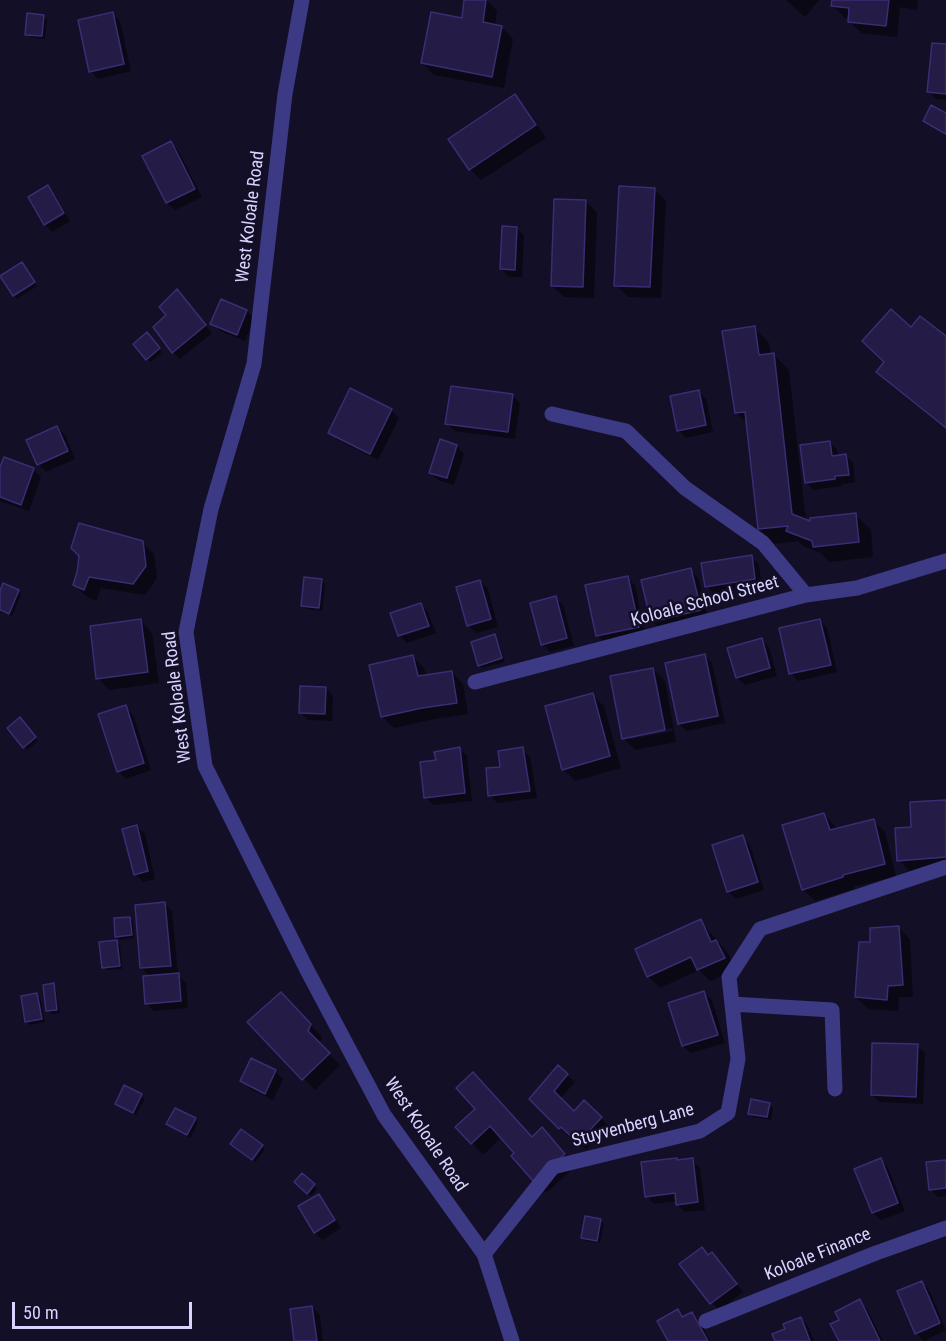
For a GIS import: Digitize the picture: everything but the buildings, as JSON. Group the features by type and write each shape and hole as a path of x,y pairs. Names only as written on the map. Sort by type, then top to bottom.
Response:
{"street":[{"name":"West Koloale Road","path":"302,0 285,94 254,364 211,509 186,632 205,766 302,960 384,1115 484,1254 512,1341"},
{"path":"552,414 626,431 685,488 763,543 806,595"},
{"name":"Koloale School Street","path":"475,682 806,595 858,588 946,561"},
{"name":"Stuyvenberg Lane","path":"484,1254 553,1167 700,1131 728,1113 738,1059 729,977 760,929 946,867"},
{"path":"732,1004 832,1010 835,1089"},
{"name":"Koloale Finance","path":"706,1321 876,1253 946,1228"}]}
